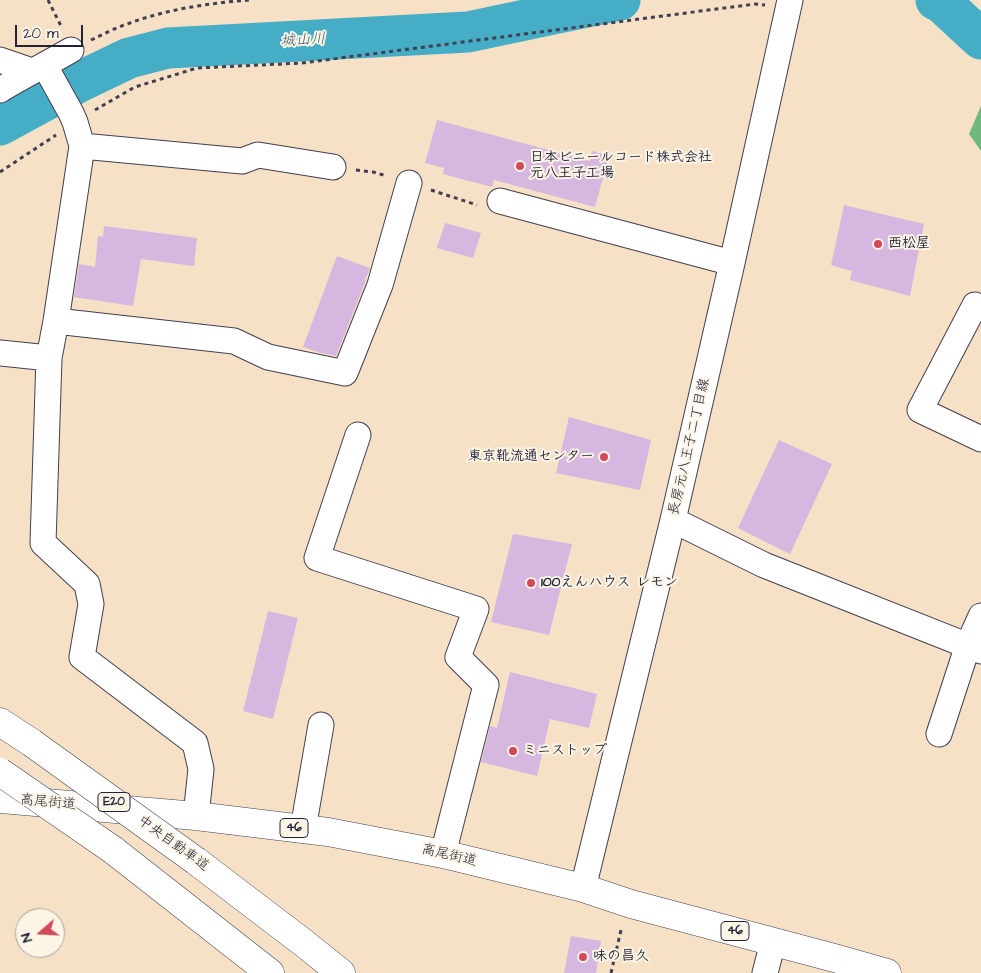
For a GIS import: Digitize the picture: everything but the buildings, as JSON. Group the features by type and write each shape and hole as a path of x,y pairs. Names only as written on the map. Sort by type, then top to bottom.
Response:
{"main road":[{"name":"中央自動車道","path":"0,722 196,861 341,973"},
{"path":"0,772 113,850 270,973"},
{"name":"高尾街道","path":"0,799 196,816 328,832 443,854 583,888 631,904 838,958 887,973"}],"street":[{"name":"長房元八王子二丁目線","path":"583,888 673,520 732,263 783,3"},
{"path":"0,90 42,70 71,50"},
{"path":"0,60 42,70 74,118 82,146 49,358 43,543 87,584 91,604 82,657 195,743 201,768 196,816"},
{"path":"82,146 242,161 258,155 333,167"},
{"path":"56,321 234,341 268,357 345,373 380,285 408,183"},
{"path":"500,201 732,263"},
{"path":"975,304 920,410 981,439"},
{"path":"0,354 49,358"},
{"path":"358,435 317,558 476,609 458,658 486,685 443,854"},
{"path":"673,520 764,565 974,648"},
{"path":"939,734 974,648 981,616"},
{"path":"303,829 321,725"},
{"path":"765,973 773,942"}],"path":[{"path":"48,0 71,50 130,23 160,14 191,7 250,0"},
{"path":"0,172 74,118 84,116 135,87 197,68 302,62 755,4 783,3"},
{"path":"611,973 621,930"}],"green space":[{"path":"981,106 981,151 969,134"}],"waterway":[{"name":"城山川","path":"0,125 79,82 129,58 168,48 468,32 620,0"},
{"name":"城山川","path":"936,0 942,3 981,39"}],"place":[{"name":"日本ビニールコード株式会社 元八王子工場","path":"520,166"},
{"name":"西松屋","path":"878,244"},
{"name":"東京靴流通センター","path":"604,457"},
{"name":"100えんハウス レモン","path":"531,583"},
{"name":"ミニストップ","path":"513,751"},
{"name":"味の昌久","path":"583,957"}]}
